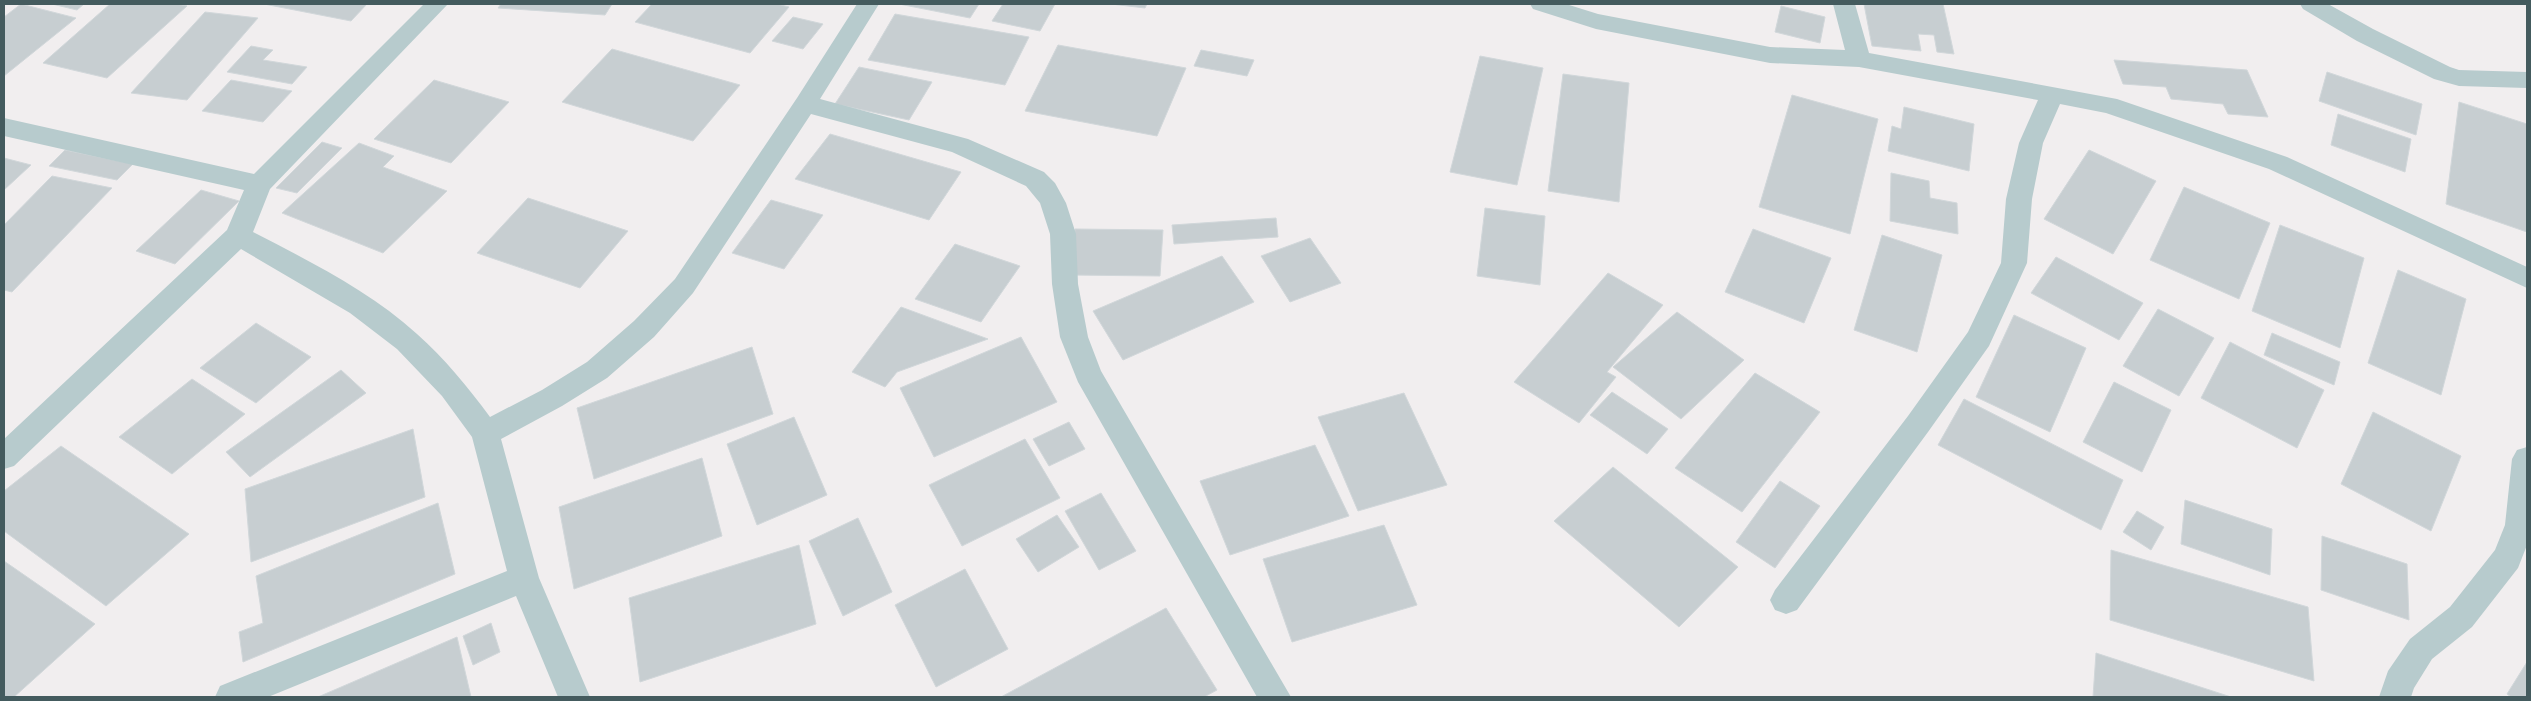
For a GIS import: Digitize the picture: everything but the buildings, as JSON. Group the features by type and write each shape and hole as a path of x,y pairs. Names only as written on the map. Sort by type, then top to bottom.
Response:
{"street":[{"path":"4,457 238,236 259,184 437,4"},
{"path":"485,433 552,398 596,370 644,329 684,286 805,104 868,4"},
{"path":"1541,4 1596,21 1770,55 1859,59 2109,105 2278,163 2527,278"},
{"path":"1844,4 1859,59"},
{"path":"2311,4 2365,35 2442,73 2459,78 2527,80"},
{"path":"1786,600 1918,424 1979,338 2014,263 2020,199 2032,143 2053,94"},
{"path":"805,104 959,145 1035,179 1046,190 1053,203 1063,234 1065,284 1074,336 1088,374 1275,697"},
{"path":"4,127 259,184"},
{"path":"238,236 289,263 359,306 407,342 452,388 485,433 524,578 574,697"},
{"path":"2395,697 2399,682 2421,648 2461,617 2507,558 2520,525 2527,459"},
{"path":"231,697 524,578"}]}
